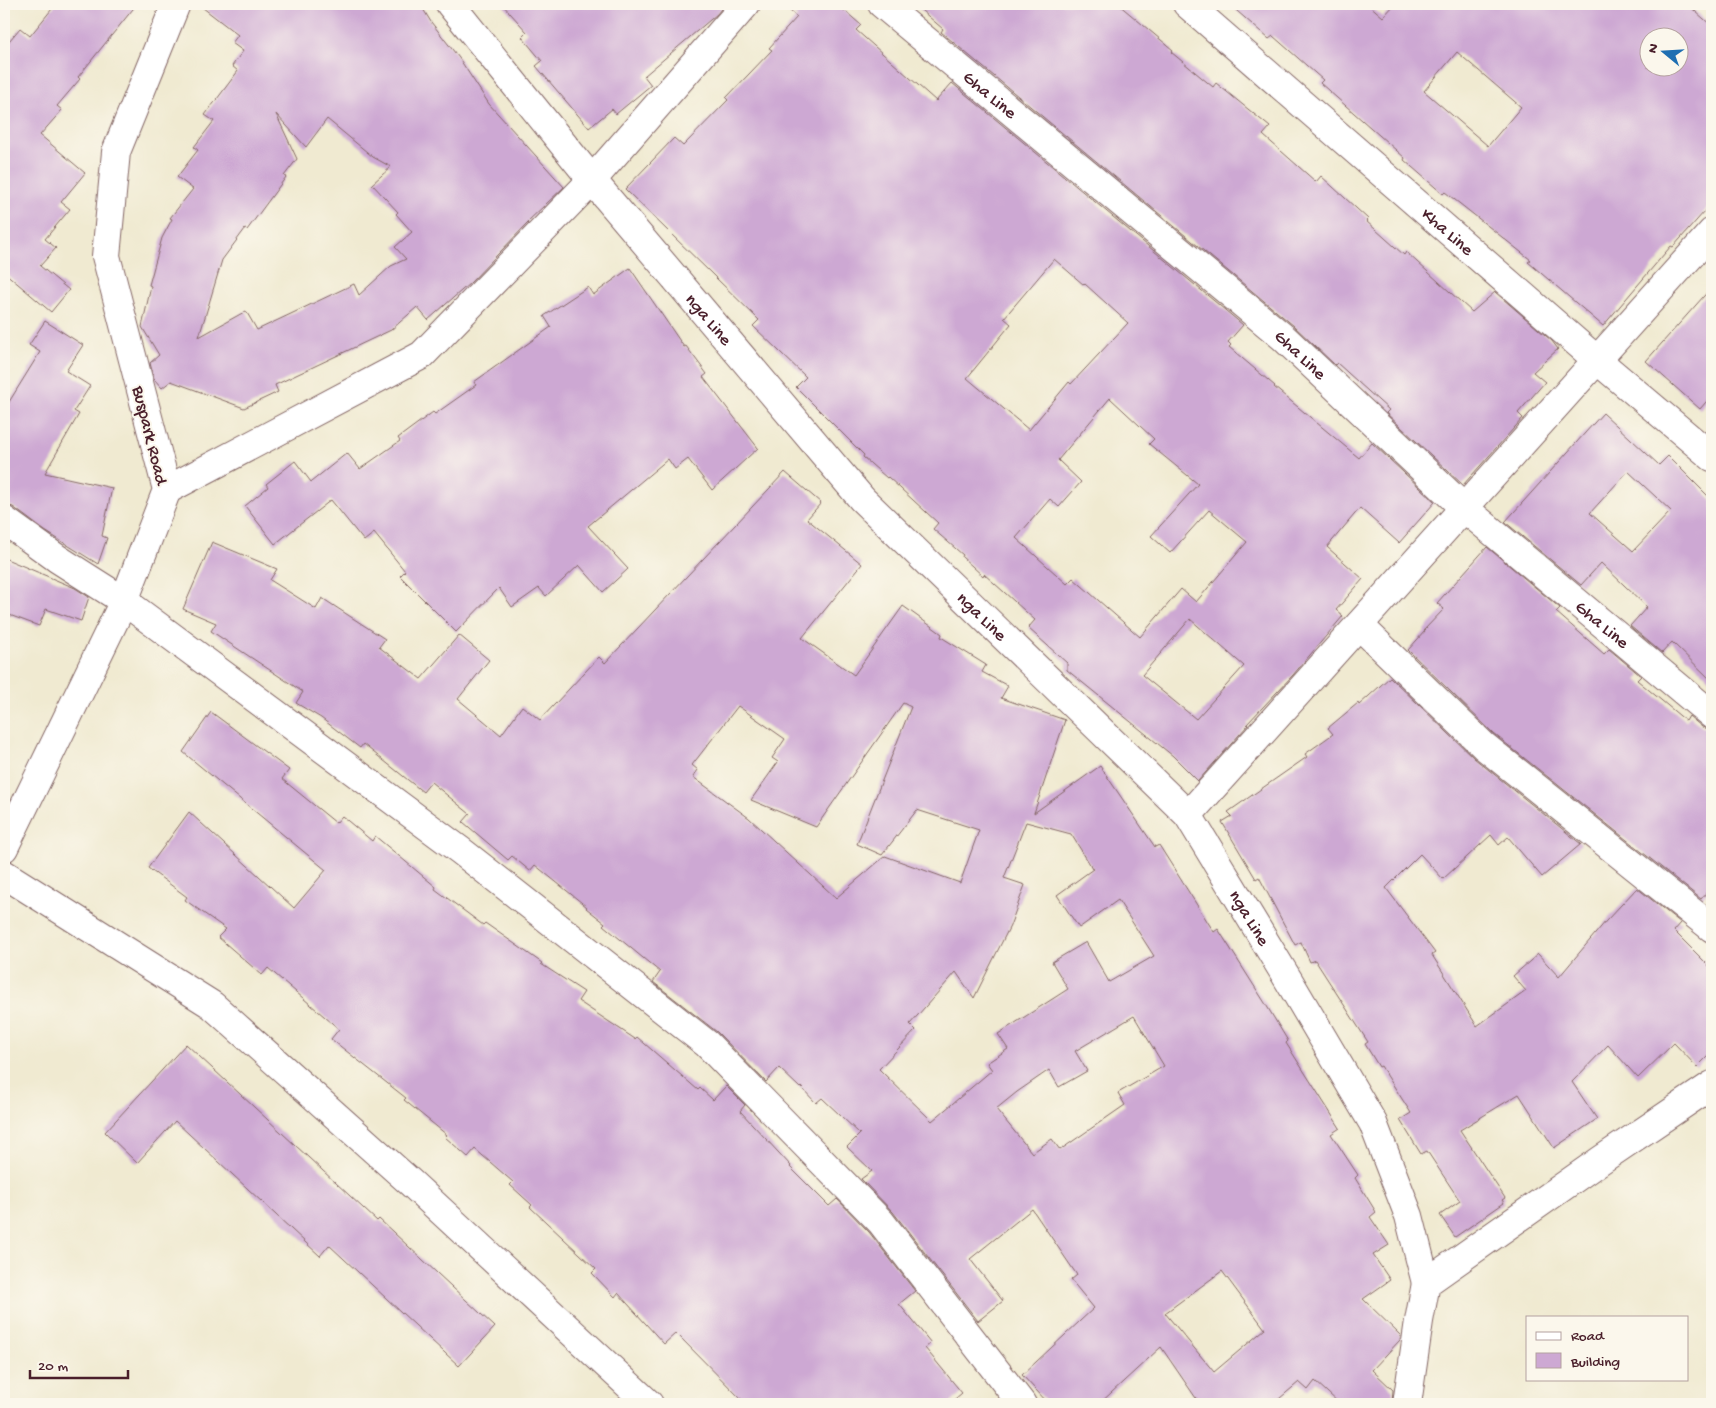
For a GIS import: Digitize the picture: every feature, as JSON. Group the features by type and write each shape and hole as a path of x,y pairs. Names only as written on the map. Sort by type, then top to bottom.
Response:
{"street":[{"name":"Buspark Road","path":"4,848 124,601 167,490 106,256 116,152 176,4"},
{"name":"nga Line","path":"450,4 592,180 862,498 1188,815 1373,1123 1409,1216 1426,1282"},
{"path":"167,490 422,355 592,180 746,4"},
{"name":"Gha Line","path":"882,4 1284,338 1464,508 1712,714"},
{"name":"Kha Line","path":"1187,4 1597,360 1712,457"},
{"path":"1188,815 1712,232"},
{"path":"4,520 58,559 124,601 461,851 707,1044 880,1222 1022,1404"},
{"path":"1359,625 1484,746 1712,928"},
{"path":"4,874 212,1005 410,1182 649,1404"},
{"path":"1407,1404 1418,1321 1426,1282 1712,1085"}],"building":[{"path":"56,4 137,4 78,77 80,79 57,106 62,110 40,135 85,173 61,202 70,209 45,239 56,248 40,266 69,290 51,312 4,272 4,47 20,28 30,36"},
{"path":"198,4 420,4 489,104 564,187 527,222 470,283 428,320 417,307 391,330 275,385 278,392 244,408 171,381 162,388 154,379 150,363 159,355 142,327 151,286 149,285 162,238 172,219 170,218 193,189 177,177 198,150 194,147 214,121 205,115 238,71 232,66 243,51 232,43 238,35","holes":["276,114 306,147 327,119 373,157 391,167 372,184 398,212 396,214 412,232 395,247 406,259 391,266 359,295 354,284 257,330 246,311 199,337 222,260 245,229 247,230 297,159"]},
{"path":"502,4 725,4 717,14 644,76 651,85 616,114 612,109 589,128 536,66 542,61 522,37 527,32"},
{"path":"782,4 837,4 861,25 856,30 936,101 952,83 1243,325 1228,342 1231,345 1229,347 1274,387 1359,458 1372,443 1435,502 1399,543 1360,508 1327,547 1363,579 1336,610 1343,616 1198,781 1173,756 1067,670 1067,663 1028,628 1035,620 984,574 983,576 962,557 963,555 933,529 938,523 888,477 863,457 864,455 796,387 806,377 753,326 759,320 625,189 674,138 683,146 728,100 726,98 772,50 769,48 797,17","holes":["1054,259 1128,323 1071,384 1069,382 1029,430 967,378 1011,324 1004,318","1110,398 1154,439 1149,444 1198,484 1151,536 1170,553 1209,510 1247,542 1196,602 1181,589 1140,637 1073,578 1067,584 1016,538 1050,499 1059,507 1081,482 1058,460","1190,619 1244,666 1196,719 1142,675"]},
{"path":"914,4 1118,4 1173,50 1171,52 1213,87 1216,83 1270,127 1263,135 1316,182 1321,176 1368,219 1366,221 1404,255 1406,252 1472,312 1495,292 1552,341 1558,349 1533,372 1545,382 1518,413 1523,418 1463,485 1386,413 1389,410 1337,363 1335,365 1294,326 941,32 943,29"},
{"path":"1229,4 1368,4 1383,17 1395,4 1687,4 1712,26 1712,203 1673,247 1671,246 1603,326 1528,262 1531,260 1445,192 1443,194 1404,160 1405,158 1320,83 1323,80 1273,36 1269,39","holes":["1457,52 1521,107 1488,146 1424,91"]},
{"path":"630,268 684,347 686,346 707,374 703,377 758,448 712,490 688,459 675,469 668,459 588,526 628,569 603,592 579,565 546,596 539,588 512,607 499,588 456,632 400,576 405,571 374,533 364,541 331,500 275,544 245,506 268,487 266,484 295,461 311,482 347,453 360,469 400,441 398,438 433,412 435,414 476,385 474,382 551,327 544,316 588,287 593,295"},
{"path":"1712,287 1712,395 1700,409 1646,361"},
{"path":"45,321 83,345 66,371 90,386 74,411 79,414 45,473 112,488 102,536 107,538 98,564 45,531 13,507 4,504 4,410 40,352 29,345"},
{"path":"1603,413 1659,465 1668,456 1712,500 1712,681 1672,642 1662,653 1630,626 1647,607 1601,563 1581,585 1505,522","holes":["1628,471 1671,511 1633,551 1590,513"]},
{"path":"785,472 821,503 807,519 862,564 802,638 854,675 903,606 942,634 941,637 986,665 982,672 1008,686 1001,698 1065,720 1034,813 1100,766 1155,847 1159,845 1214,932 1218,929 1288,1041 1286,1043 1340,1128 1331,1134 1358,1175 1355,1178 1376,1212 1370,1217 1389,1245 1373,1255 1390,1280 1363,1299 1401,1336 1400,1340 1372,1370 1393,1390 1392,1404 1340,1404 1315,1381 1308,1390 1299,1382 1273,1404 1200,1404 1161,1347 1099,1404 1049,1404 1022,1375 1094,1308 1071,1280 1077,1275 1032,1209 970,1259 1003,1301 978,1321 893,1212 861,1179 872,1171 847,1147 860,1134 822,1098 816,1103 779,1068 766,1082 717,1032 653,982 660,972 603,925 605,923 587,907 535,865 530,871 512,856 508,860 463,822 470,814 431,782 423,792 363,744 360,748 321,718 296,703 303,692 211,631 216,623 183,609 212,542 277,569 270,580 316,609 322,598 385,639 379,647 421,679 459,635 489,660 458,699 501,735 522,706 540,720 599,657 605,663","holes":["903,703 911,707 857,844 882,855 917,810 979,830 960,883 885,856 836,898 749,818 693,777 698,770 692,765 738,706 785,739 772,758 778,762 751,800 816,827","1026,822 1071,834 1093,869 1057,895 1079,928 1118,900 1154,956 1109,982 1086,942 1052,962 1068,989 998,1034 1008,1049 987,1063 992,1070 932,1121 879,1069 916,1030 910,1024 956,972 974,998 1010,926 1025,885 1004,878","1134,1016 1164,1066 1118,1093 1125,1105 1060,1150 1052,1139 1032,1153 996,1109 1049,1070 1059,1087 1087,1071 1075,1051","1222,1271 1265,1329 1214,1372 1165,1313"]},
{"path":"1487,547 1560,608 1556,612 1604,654 1609,649 1641,676 1637,680 1686,721 1689,716 1702,727 1712,730 1712,886 1701,899 1494,734 1408,650 1444,609 1437,603"},
{"path":"4,558 75,588 89,597 81,621 46,609 39,626 4,613"},
{"path":"1390,677 1474,758 1581,844 1542,877 1508,837 1499,845 1491,835 1443,879 1420,854 1386,888 1435,953 1432,955 1477,1026 1526,991 1513,976 1538,954 1559,977 1606,921 1637,888 1681,923 1674,931 1712,969 1712,1052 1697,1067 1674,1043 1638,1078 1608,1045 1572,1082 1597,1119 1554,1148 1519,1094 1460,1130 1505,1198 1502,1200 1504,1203 1455,1237 1440,1215 1460,1201 1427,1151 1421,1154 1400,1120 1411,1113 1381,1066 1379,1067 1365,1044 1368,1042 1315,960 1310,962 1301,942 1295,945 1259,877 1256,879 1222,822 1232,816 1228,812 1307,757 1305,754 1333,734 1328,728 1358,703 1359,705"},
{"path":"211,712 289,770 282,779 336,823 342,816 372,841 375,836 436,887 435,889 483,925 485,923 541,964 584,992 578,1001 635,1039 637,1037 698,1090 700,1088 713,1100 726,1086 745,1105 740,1111 790,1167 829,1206 837,1199 869,1232 915,1291 899,1304 931,1343 925,1348 962,1393 949,1404 746,1404 676,1333 664,1344 618,1293 615,1297 592,1273 596,1269 530,1207 532,1205 510,1185 513,1182 475,1149 468,1157 445,1137 447,1135 404,1100 406,1098 331,1039 339,1029 268,968 262,975 218,937 226,929 185,900 187,897 148,868 189,812 294,908 326,870 183,752"},
{"path":"186,1044 377,1221 379,1219 495,1327 459,1366 329,1245 320,1256 175,1121 137,1163 105,1132"}]}
